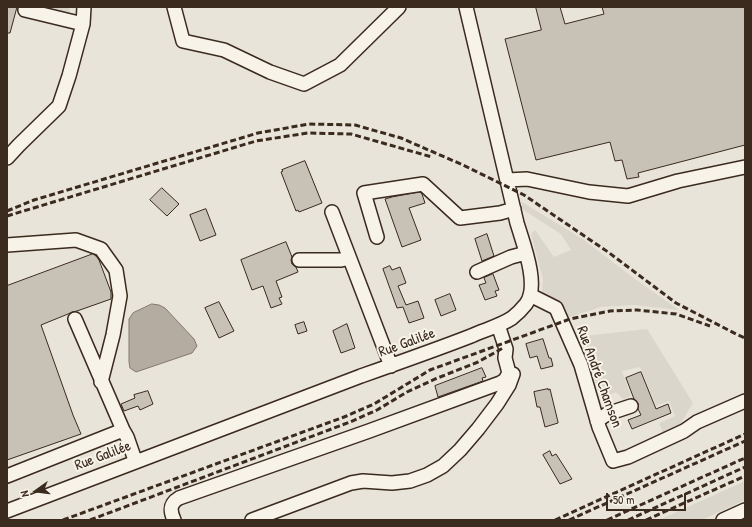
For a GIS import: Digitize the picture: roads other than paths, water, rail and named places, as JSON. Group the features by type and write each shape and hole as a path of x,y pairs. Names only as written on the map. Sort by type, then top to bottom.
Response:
{"street":[{"path":"7,158 19,144 59,106 83,24 84,7"},
{"path":"176,7 182,41 224,50 270,72 304,84 340,65 399,7"},
{"path":"466,7 531,274 532,286 530,295"},
{"path":"25,10 83,24"},
{"path":"507,180 527,179 589,192 628,196 678,181 745,167"},
{"path":"377,237 364,193 423,184 460,218 500,213 514,209"},
{"path":"332,212 391,366"},
{"path":"7,245 76,240 101,249 116,270 120,296 113,335 101,382"},
{"path":"477,272 511,257 526,253"},
{"path":"299,260 341,260 349,258"},
{"name":"Rue Galilée","path":"7,511 135,460 446,346 498,325 512,317 520,310 527,303 530,295"},
{"name":"Rue André Chamson","path":"530,295 556,308 581,365 597,421 613,461 628,456 684,431 697,422 745,401"},
{"path":"75,319 101,382 127,437 135,460"},
{"path":"252,520 351,483 363,481 392,483 410,481 443,466 460,450 478,428 497,404 509,385 514,368 511,356 506,349 498,325"},
{"path":"174,520 171,508 174,501 179,498 500,383 505,380 509,373 505,358 506,349"},
{"path":"597,421 607,414 631,406"},
{"path":"7,476 123,430"},
{"path":"723,520 745,510"}],"railway":[{"path":"7,211 34,200 258,133 309,124 355,125 401,138 463,165 524,195 608,252 676,303 745,338"},
{"path":"7,216 256,141 308,133 351,134 432,157"},
{"path":"63,520 344,417 374,404 430,370 570,319 610,311 637,310 676,314 710,326"},
{"path":"90,520 350,422 377,410 407,392 478,362 503,348"},
{"path":"555,520 745,434"},
{"path":"569,520 745,441"},
{"path":"607,520 745,458"},
{"path":"628,520 745,467"},
{"path":"646,520 745,476"}]}
